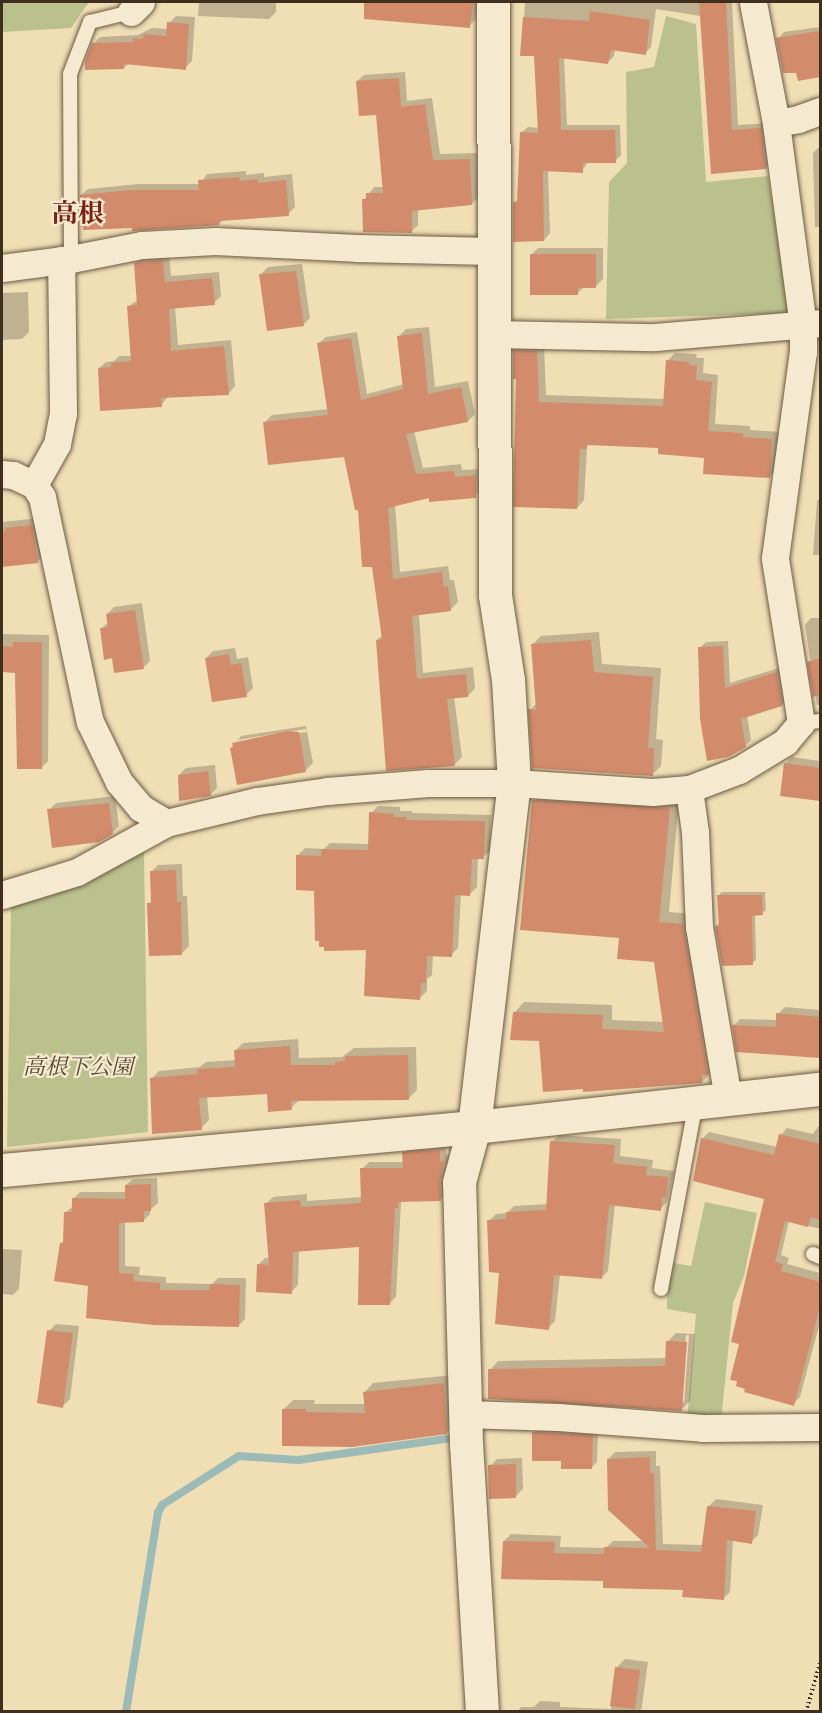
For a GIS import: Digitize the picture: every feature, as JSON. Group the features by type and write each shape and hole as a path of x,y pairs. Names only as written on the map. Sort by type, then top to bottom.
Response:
{"street":[{"path":"482,1712 465,1414 459,1182 474,1126 514,783 508,680 495,595 492,334 493,2"},
{"path":"2,895 77,872 166,824 257,801 327,791 428,783 514,783 653,792 689,789 739,770 785,742 811,722 775,558 803,352 812,325 753,2"},
{"path":"776,123 798,119 820,111"},
{"path":"2,268 66,260 142,245 215,241 356,248 492,250"},
{"path":"34,485 57,444 63,413 66,260"},
{"path":"492,334 655,337 812,325"},
{"path":"2,474 13,475 34,485 42,497 90,722 119,782 141,808 166,824"},
{"path":"689,789 695,832 699,927 712,1101"},
{"path":"2,1170 474,1126 820,1089"},
{"path":"465,1414 558,1417 703,1428 820,1426"}],"lane":[{"path":"66,260 70,74 90,22 136,7"},
{"path":"661,1289 712,1101"}],"path":[{"path":"806,1712 820,1663"}],"green space":[{"path":"2,2 89,2 71,28 2,32"},
{"path":"666,16 696,24 706,182 768,176 790,313 606,319 609,182 627,163 626,72 654,67"},
{"name":"高根下公園","path":"144,851 148,1132 7,1147 11,904 75,888"},
{"path":"705,1202 757,1213 744,1276 733,1303 721,1421 687,1422 696,1314 667,1309 667,1290 673,1263 691,1266"}],"building":[{"path":"364,2 473,2 470,28 364,19"},
{"path":"699,2 726,2 732,130 761,128 766,169 711,174"},
{"path":"590,11 650,20 646,55 611,50 608,64 559,58 561,130 615,130 616,163 583,163 583,173 543,171 544,241 513,242 513,202 517,202 520,132 538,133 534,56 520,56 523,17 589,21"},
{"path":"167,22 189,24 186,70 124,64 124,69 85,70 85,61 92,43 133,42 133,38 143,39 144,34 166,36"},
{"path":"820,31 820,77 798,81 796,73 783,73 776,38"},
{"path":"399,78 401,107 425,104 433,160 470,159 472,205 412,211 412,233 363,232 362,199 366,199 366,193 383,193 376,115 359,116 356,81"},
{"path":"239,177 240,181 258,179 258,183 286,180 289,216 220,221 219,225 132,231 132,228 83,230 83,227 80,227 80,195 131,190 199,190 198,180"},
{"path":"530,254 596,254 596,288 578,288 578,295 530,295"},
{"path":"163,260 165,282 212,278 215,305 169,309 171,351 224,346 229,395 161,398 162,407 100,411 98,368 111,367 111,363 131,361 127,306 137,305 134,263"},
{"path":"296,271 304,326 267,331 259,274"},
{"path":"422,333 428,394 461,387 468,422 406,434 416,474 454,471 455,477 476,475 476,498 429,502 429,498 388,508 393,579 442,572 444,587 448,586 451,611 412,616 417,679 466,674 468,697 447,699 455,766 386,771 376,640 382,639 372,567 362,567 358,510 355,510 344,457 268,465 263,422 328,415 317,343 351,338 361,400 403,389 397,336"},
{"path":"513,350 537,351 539,402 663,406 666,360 690,362 689,365 697,366 696,380 712,382 708,431 743,433 743,437 772,439 770,478 703,474 704,458 658,454 658,448 587,445 587,449 580,449 577,509 513,507 516,379 513,379"},
{"path":"32,525 38,563 2,567 2,531 6,531 5,528"},
{"path":"135,610 144,669 114,673 112,658 104,660 100,628 108,627 106,614"},
{"path":"591,640 594,672 653,677 648,748 654,748 653,776 532,768 528,709 536,710 531,644"},
{"path":"13,642 42,642 42,769 17,769 15,673 2,672 2,646 13,647"},
{"path":"723,646 725,688 777,672 782,706 741,719 746,747 728,757 707,761 700,719 698,647"},
{"path":"229,654 231,665 241,663 247,697 212,702 205,658"},
{"path":"820,658 820,695 813,697 807,662"},
{"path":"288,731 299,732 306,772 237,785 230,748 233,747 232,743"},
{"path":"784,763 820,768 820,801 780,796"},
{"path":"208,771 211,796 179,801 178,775"},
{"path":"532,800 670,808 659,922 683,924 708,1075 702,1075 702,1083 583,1092 583,1089 543,1092 539,1041 510,1040 513,1012 603,1015 602,1029 664,1032 654,962 617,959 619,938 520,930"},
{"path":"109,803 113,834 99,842 52,848 47,809"},
{"path":"369,812 394,814 394,817 406,817 406,820 485,821 484,859 472,859 470,896 455,895 452,957 427,956 426,983 421,983 420,1000 364,996 366,950 324,951 324,947 319,947 319,941 315,941 314,891 296,890 296,855 321,856 322,849 368,850"},
{"path":"176,870 177,902 181,902 182,955 149,956 147,903 151,903 150,871"},
{"path":"717,895 762,895 763,915 752,916 753,965 722,966 715,926 719,926"},
{"path":"776,1013 820,1017 820,1058 736,1052 732,1025 776,1027"},
{"path":"290,1046 291,1065 335,1065 335,1062 345,1061 345,1056 408,1055 409,1100 291,1101 292,1110 268,1112 267,1094 199,1098 202,1130 152,1134 150,1078 197,1074 197,1069 235,1067 234,1050"},
{"path":"779,1134 820,1144 820,1220 811,1217 808,1227 785,1221 775,1262 783,1264 781,1271 820,1282 820,1306 794,1406 744,1392 745,1389 736,1386 737,1381 730,1380 739,1344 731,1342 764,1199 693,1181 701,1138 774,1155"},
{"path":"550,1141 615,1145 613,1163 647,1167 646,1175 668,1177 666,1197 662,1198 661,1211 609,1205 602,1279 554,1275 549,1330 495,1324 499,1273 489,1272 487,1220 506,1219 506,1212 546,1210"},
{"path":"440,1150 440,1162 444,1161 440,1182 441,1201 398,1202 398,1208 395,1208 390,1305 358,1305 359,1247 293,1252 292,1294 256,1292 257,1264 269,1265 264,1203 300,1200 301,1207 361,1203 360,1168 403,1168 402,1152"},
{"path":"151,1184 151,1211 144,1211 144,1222 119,1223 119,1273 134,1274 133,1281 160,1283 160,1290 209,1290 210,1284 240,1285 239,1327 154,1325 86,1318 88,1286 54,1281 60,1243 63,1243 64,1212 72,1212 72,1198 125,1199 125,1185"},
{"path":"47,1330 73,1333 63,1408 37,1403"},
{"path":"666,1341 687,1342 682,1411 488,1399 488,1369 665,1366"},
{"path":"444,1383 447,1434 352,1447 282,1446 282,1409 306,1409 306,1412 365,1413 363,1392"},
{"path":"532,1432 593,1435 592,1469 561,1469 561,1461 532,1461"},
{"path":"650,1457 650,1473 654,1473 656,1550 701,1552 707,1506 756,1511 752,1544 727,1540 724,1600 682,1597 683,1590 603,1588 603,1581 501,1579 503,1541 555,1542 554,1553 604,1554 604,1547 650,1548 608,1510 607,1459"},
{"path":"516,1464 516,1498 489,1499 488,1465"},
{"path":"615,1667 640,1670 635,1709 610,1706"}],"waterway":[{"path":"126,1712 158,1513 162,1505 239,1456 298,1460 460,1437"}],"district":[{"name":"高根","path":"78,216"}]}
